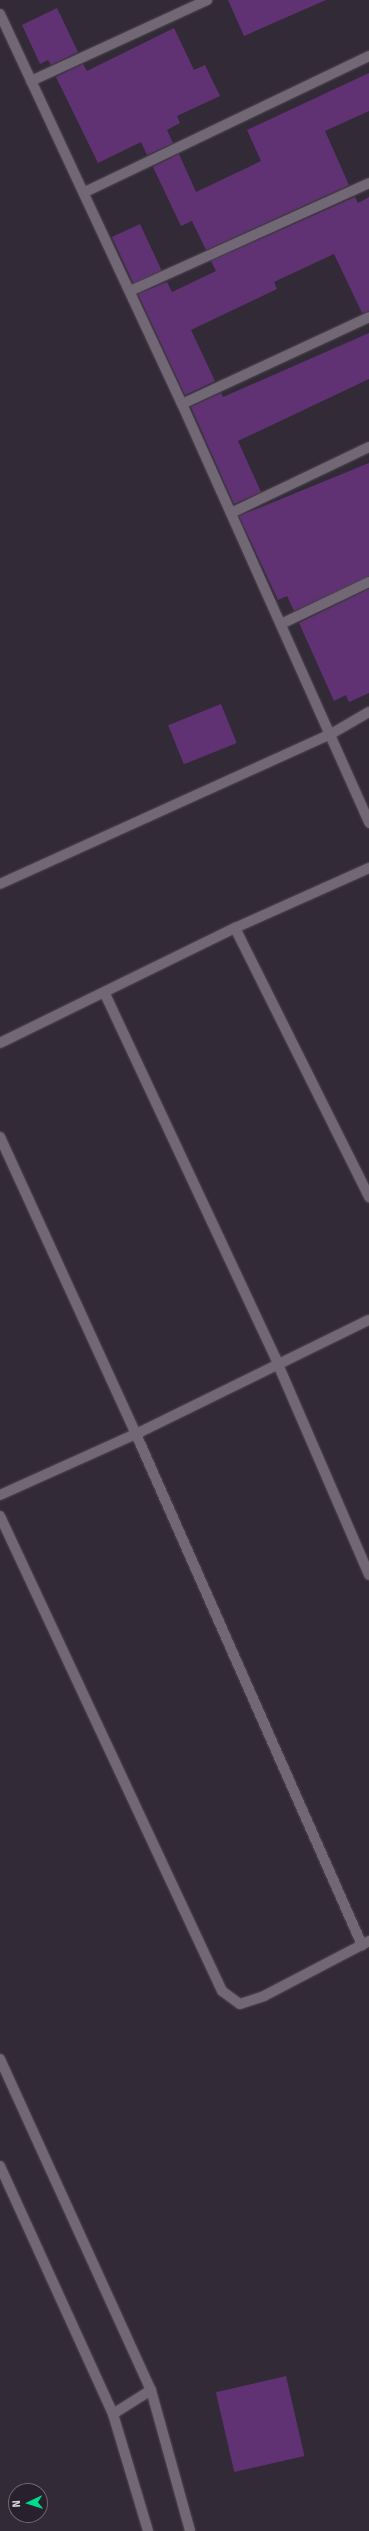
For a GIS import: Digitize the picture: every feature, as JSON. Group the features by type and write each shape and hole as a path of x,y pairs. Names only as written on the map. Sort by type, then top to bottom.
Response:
{"street":[{"path":"31,81 207,0"},
{"path":"0,14 85,192 182,404 331,734 369,823"},
{"path":"85,192 369,56"},
{"path":"130,292 369,183"},
{"path":"182,404 369,317"},
{"path":"231,513 369,447"},
{"path":"281,624 369,582"},
{"path":"0,884 331,734 369,712"},
{"path":"0,1043 105,994 235,928 369,868"},
{"path":"235,928 369,1196"},
{"path":"105,994 277,1362 369,1575"},
{"path":"0,1137 366,1943 264,1996 240,2004 222,1991 0,1516"},
{"path":"0,1495 136,1434 277,1362 369,1320"},
{"path":"0,2059 151,2390 190,2531"},
{"path":"0,2166 113,2414 148,2531"},
{"path":"113,2414 151,2390"}],"building":[{"path":"228,0 326,0 244,36"},
{"path":"57,8 78,52 51,65 48,60 40,64 22,25"},
{"path":"174,28 194,70 205,65 220,96 177,116 180,123 167,130 173,143 147,155 141,142 98,163 56,77 83,64 87,71"},
{"path":"369,73 369,111 325,131 349,185 206,250 192,221 181,226 153,167 179,154 196,192 261,161 247,130"},
{"path":"355,197 358,203 369,197 369,311 362,313 334,254 274,282 277,289 191,330 215,381 185,395 138,294 167,282 172,292 216,271 211,261"},
{"path":"140,224 162,270 133,283 112,237"},
{"path":"369,333 369,379 238,441 261,492 234,504 191,407 221,393 223,397"},
{"path":"369,463 369,576 294,611 287,596 278,600 239,516"},
{"path":"369,589 369,693 349,702 346,695 334,701 299,623"},
{"path":"221,704 237,743 184,764 168,725"},
{"path":"286,2376 304,2456 234,2472 216,2392"}]}
